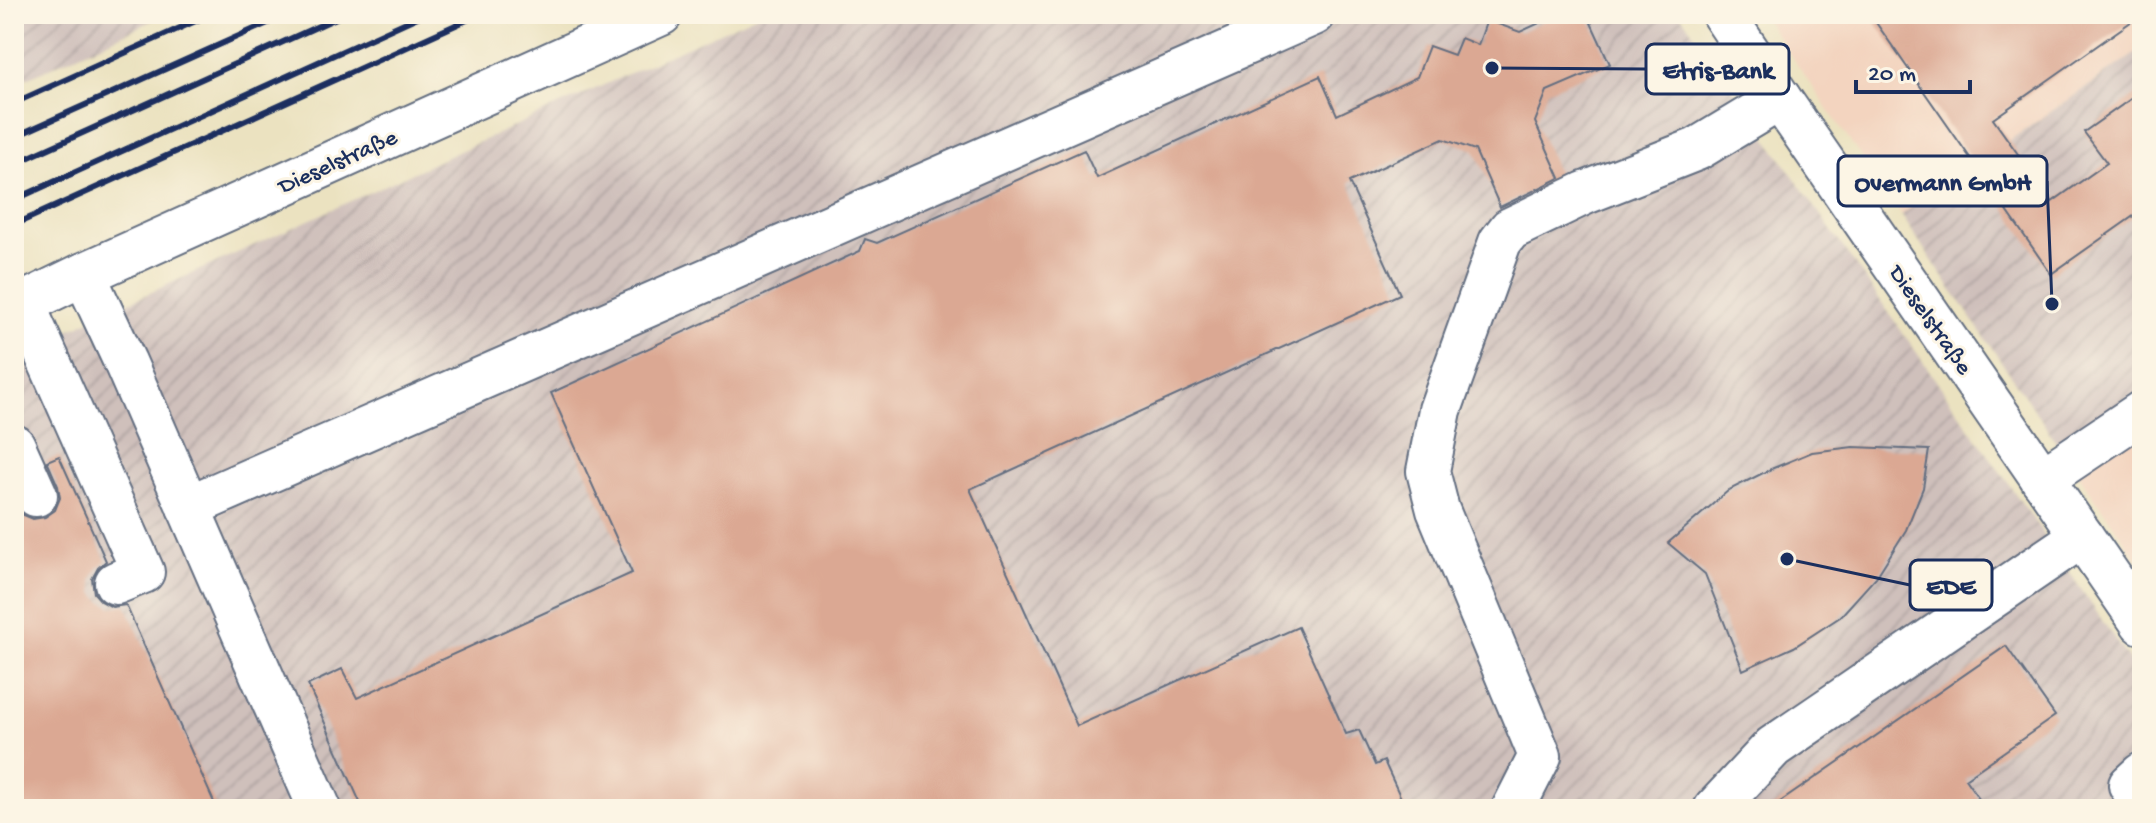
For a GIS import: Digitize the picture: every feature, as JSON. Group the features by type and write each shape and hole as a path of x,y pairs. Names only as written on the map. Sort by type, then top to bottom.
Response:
{"street":[{"name":"Dieselstraße","path":"18,305 661,14"},
{"path":"188,507 1314,14"},
{"name":"Dieselstraße","path":"1723,14 2142,623"},
{"path":"1513,809 1540,756 1438,510 1428,471 1440,410 1500,242 1510,229 1585,193 1697,149 1780,99"},
{"path":"84,274 320,809"},
{"path":"18,305 143,572 116,583"},
{"path":"2042,479 2142,412"},
{"path":"14,446 36,495"},
{"path":"1715,809 1773,747 2082,536"},
{"path":"2142,774 2130,785 2142,804"}],"shaded area":[{"path":"14,14 167,14 14,84"},
{"path":"759,14 1680,14 2142,679 2142,809 14,809 14,355"},
{"path":"1762,14 2142,14 2142,49 1901,215"},
{"path":"2142,49 2142,393 2061,449 1901,215"},
{"path":"2142,393 2142,566 2061,449"}],"building":[{"path":"1559,14 1587,14 1610,64 1547,91 1535,122 1560,178 1500,207 1475,150 1443,139 1349,182 1400,294 970,489 1077,726 1298,627 1346,734 1359,730 1375,765 1384,761 1406,809 363,809 308,685 342,669 357,698 632,573 551,393 860,251 865,239 877,243 1084,150 1097,178 1320,76 1337,115 1417,77 1429,46 1454,55 1461,38 1478,45 1487,20 1520,32"},
{"path":"1870,14 2142,14 1993,119 2052,202 2107,163 2084,132 2142,91 2142,210 2051,274"},
{"path":"1853,447 1929,450 1923,488 1906,530 1877,576 1840,617 1794,647 1743,670 1705,574 1668,543 1729,490 1812,452"},
{"path":"59,456 106,561 92,579 94,593 112,607 126,605 217,809 14,809 14,505 21,514 33,519 45,517 55,510 60,498 47,461"},
{"path":"2006,646 2055,716 1965,779 1986,809 1770,809"}],"railway":[{"path":"14,103 211,14"},
{"path":"14,137 288,14"},
{"path":"14,164 345,14"},
{"path":"14,200 424,14"},
{"path":"14,225 480,14"}],"place":[{"name":"Etris-Bank","path":"1492,68"},
{"name":"Overmann GmbH","path":"2052,304"},
{"name":"EDE","path":"1787,559"}]}
